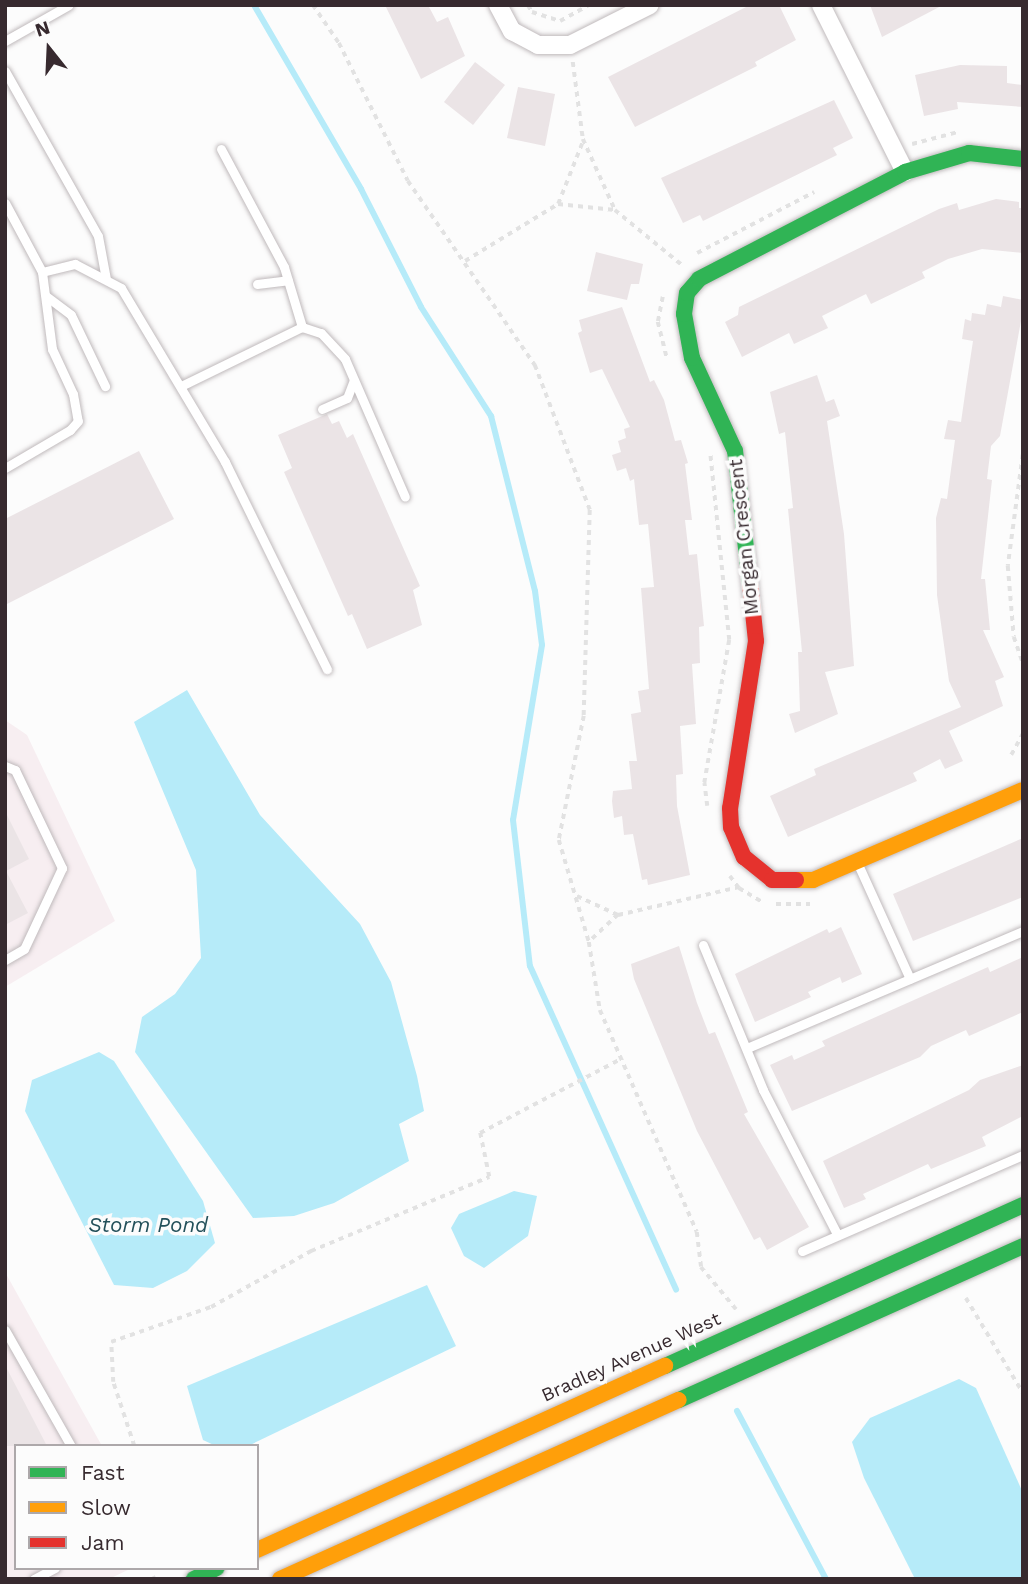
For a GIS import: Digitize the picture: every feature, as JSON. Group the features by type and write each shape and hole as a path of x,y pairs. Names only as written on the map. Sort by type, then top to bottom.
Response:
{"main road":[{"path":"699,279 905,172 969,152 1023,159"},
{"name":"Morgan Crescent","path":"699,279 687,293 685,337 734,451 756,641 730,808 731,827 744,857 772,880"},
{"path":"772,880 813,880 1021,788"},
{"name":"Bradley Avenue West","path":"259,1549 1023,1205"},
{"path":"280,1579 1023,1246"},
{"path":"194,1579 213,1570"}],"street":[{"path":"498,5 512,31 538,44 570,45 650,5"},
{"path":"821,5 905,172"}],"lane":[{"path":"5,41 69,5"},
{"path":"5,71 98,236 106,279"},
{"path":"221,149 288,279 302,327"},
{"path":"5,202 42,272 52,349 73,394 78,421 71,430 5,468"},
{"path":"42,272 75,264 121,289 225,462 327,669"},
{"path":"257,284 288,279"},
{"path":"46,296 71,315 105,386"},
{"path":"181,386 302,327 321,333 345,359 405,497"},
{"path":"322,409 346,398 354,380"},
{"path":"5,766 15,770 62,868 24,949 5,960"},
{"path":"856,860 910,979"},
{"path":"747,1048 1023,931"},
{"path":"702,945 763,1090 837,1234"},
{"path":"802,1251 1023,1155"},
{"path":"5,1330 70,1444"},
{"path":"34,1579 51,1570"}],"path":[{"path":"313,5 340,43 408,181 536,365 590,510 584,716 559,840 589,942 600,1010 697,1232 701,1267 736,1309"},
{"path":"528,5 532,12 560,21 589,5"},
{"path":"570,45 583,139 615,210 679,266 699,279"},
{"path":"895,152 961,131"},
{"path":"465,261 558,204 583,139"},
{"path":"679,266 716,240 823,187"},
{"path":"558,204 615,210"},
{"path":"666,289 659,322 668,360"},
{"path":"707,810 704,783 729,640 709,446"},
{"path":"1023,455 1008,566 1014,637 1023,663"},
{"path":"1011,755 1023,733"},
{"path":"726,870 739,888"},
{"path":"589,942 618,915 772,880"},
{"path":"577,896 618,915"},
{"path":"133,1444 113,1382 111,1342 211,1307 311,1251 489,1177 480,1133 621,1059"},
{"path":"966,1298 1023,1393"}],"shaded area":[{"path":"5,720 27,735 115,921 5,987"},
{"path":"5,1272 101,1444 14,1444 14,1570 128,1570 109,1579 5,1579"}],"water":[{"path":"187,690 260,815 360,924 391,982 417,1076 424,1111 399,1124 409,1161 334,1203 294,1216 253,1218 135,1052 142,1017 175,994 201,958 196,870 134,722"},
{"name":"Storm Pond","path":"99,1052 114,1061 203,1201 215,1243 187,1271 153,1288 114,1285 25,1111 32,1080"},
{"path":"514,1191 537,1196 528,1236 484,1268 464,1256 451,1228 459,1214"},
{"path":"427,1285 456,1346 252,1444 212,1444 203,1440 187,1386"},
{"path":"959,1379 976,1388 1023,1493 1023,1579 915,1579 864,1478 852,1442 870,1418"}],"building":[{"path":"385,5 428,5 437,22 448,17 465,56 421,79"},
{"path":"750,5 779,5 796,40 755,62 757,66 635,127 608,77"},
{"path":"870,5 943,5 882,37"},
{"path":"475,62 505,85 473,125 444,102"},
{"path":"960,65 1007,66 1007,83 1023,85 1023,107 957,102 958,109 924,116 915,75"},
{"path":"518,87 555,94 545,146 507,138"},
{"path":"834,100 853,138 833,148 837,155 703,221 700,215 683,223 661,178"},
{"path":"996,199 1019,202 1019,208 1023,208 1023,253 982,249 948,259 922,272 925,278 871,304 866,294 822,316 828,328 794,344 789,333 742,357 725,322 738,315 739,307 939,209 957,203 959,210"},
{"path":"596,252 643,264 639,284 631,284 627,300 587,291"},
{"path":"1003,296 1023,300 1023,310 1000,436 991,446 987,479 992,480 981,579 985,579 990,630 983,630 1004,677 995,681 1003,706 949,731 963,761 945,769 940,759 913,773 917,781 788,837 770,796 816,775 814,769 961,707 949,681 937,595 936,518 941,498 947,499 955,440 944,439 948,420 961,422 973,341 962,339 965,319 971,321 972,313 985,315 987,304 1001,307"},
{"path":"622,307 650,382 654,380 664,400 675,441 681,440 688,463 685,464 692,520 685,520 689,555 697,554 704,626 699,627 700,663 692,664 696,724 680,726 683,774 676,775 677,806 690,875 648,885 647,879 642,880 633,834 624,835 622,816 614,818 612,801 613,791 632,789 629,761 637,761 631,714 641,712 638,691 649,689 641,588 654,587 648,524 639,525 634,479 630,481 626,468 617,471 612,455 621,452 618,441 626,438 624,429 630,427 602,369 590,373 578,333 582,331 579,320"},
{"path":"817,375 826,402 834,399 840,416 827,421 844,534 854,666 825,672 838,714 795,733 789,714 800,711 798,652 802,652 788,509 793,508 785,432 779,434 770,392"},
{"path":"327,414 332,424 339,421 347,438 353,434 420,586 413,590 422,625 367,649 352,614 348,616 284,472 292,468 278,435"},
{"path":"139,451 174,519 5,605 5,519"},
{"path":"5,811 29,859 6,871 28,913 5,925"},
{"path":"1023,838 1023,897 913,941 893,894"},
{"path":"841,927 862,974 842,983 840,977 808,992 811,997 755,1022 735,974 827,929 829,933"},
{"path":"679,946 709,1034 715,1032 748,1112 744,1114 809,1227 767,1250 760,1237 754,1240 697,1131 634,979 631,964"},
{"path":"1023,957 1023,1012 969,1036 966,1030 931,1046 920,1057 792,1111 770,1065 792,1055 794,1060 825,1046 822,1041 988,967 990,972"},
{"path":"1023,1065 1023,1116 982,1137 986,1146 931,1169 928,1164 863,1194 866,1199 844,1208 823,1161 969,1090 980,1080"},
{"path":"5,1365 46,1444 5,1446"}],"waterway":[{"path":"254,5 361,189 421,307 491,416 535,591 542,645 513,820 530,966 676,1290"},
{"path":"737,1411 826,1579"}],"traffic: fast":[{"path":"750,584 735,451 692,358 684,314 687,293 699,279 905,172 969,153 1023,159"},
{"path":"665,1366 1023,1205"},
{"path":"679,1400 1023,1246"},
{"path":"194,1579 213,1570"}],"traffic: slow":[{"path":"796,880 813,880 1023,790"},
{"path":"259,1549 665,1366"},
{"path":"280,1579 679,1400"}],"traffic: jam":[{"path":"750,584 756,641 730,808 731,827 744,857 772,880 796,880"}]}
